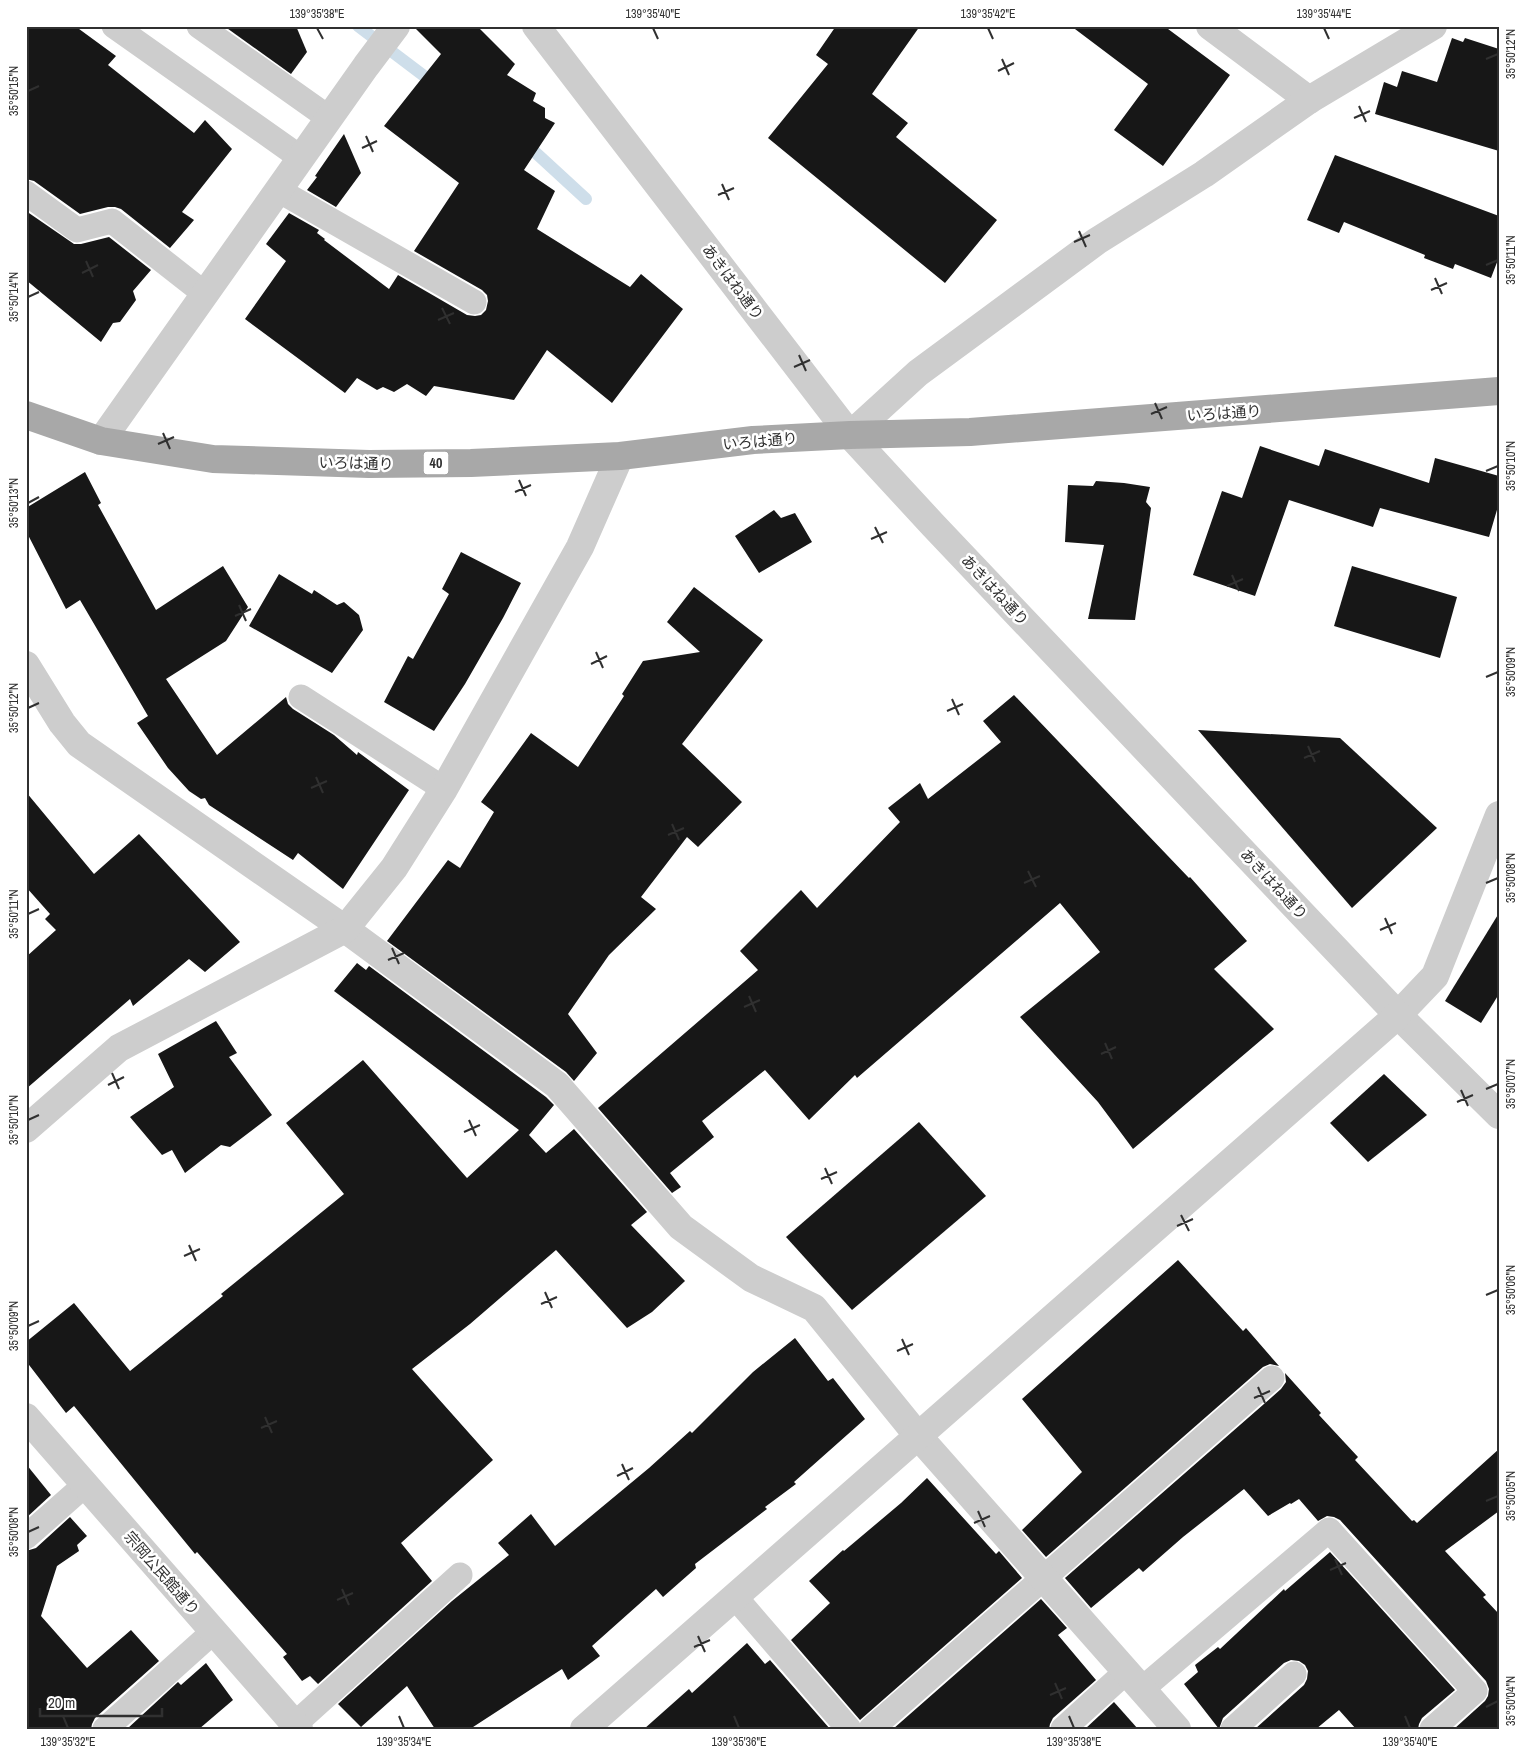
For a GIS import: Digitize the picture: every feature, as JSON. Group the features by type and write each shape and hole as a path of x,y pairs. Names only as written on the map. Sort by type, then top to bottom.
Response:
{"main road":[{"name":"いろは通り","path":"26,415 101,441 213,459 369,464 462,463 620,456 753,440 970,432 1499,391"}],"street":[{"name":"あきはね通り","path":"536,26 850,435 1398,1015 1499,1115"},
{"path":"1210,26 1309,100"},
{"path":"850,435 918,374 1097,241 1204,174 1309,100 1433,26"},
{"path":"101,441 393,30"},
{"path":"26,1128 119,1048 345,930 394,868 444,789 580,547 620,456"},
{"path":"26,665 62,723 79,744 345,930 557,1086 681,1227 751,1278 814,1308 918,1436 1177,1729"},
{"path":"596,1725 735,1596 1398,1015 1435,976 1499,815"},
{"name":"宗岡公民館通り","path":"26,1416 297,1726"}],"lane":[{"path":"114,26 301,158"},
{"path":"199,26 329,118"},
{"path":"278,190 474,302"},
{"path":"26,193 77,230 112,222 204,294"},
{"path":"300,697 444,789"},
{"path":"872,1729 1272,1378"},
{"path":"26,1537 86,1484"},
{"path":"1063,1729 1134,1680 1329,1530 1474,1690 1432,1729"},
{"path":"297,1726 460,1575"},
{"path":"735,1596 849,1729"},
{"path":"105,1729 213,1632"},
{"path":"1233,1729 1294,1674"}],"building":[{"path":"26,26 75,26 116,56 108,65 194,133 205,120 232,149 182,212 194,220 170,248 121,209 108,207 80,214 34,181 26,179"},
{"path":"224,26 296,26 307,52 291,74"},
{"path":"413,26 477,26 515,64 507,75 536,93 533,101 545,108 545,118 555,123 524,170 555,191 537,229 630,287 641,274 683,309 612,403 547,350 514,400 434,386 426,396 407,384 394,392 383,387 377,390 357,378 345,393 245,319 286,261 266,244 289,213 319,230 317,233 324,240 389,289 398,275 467,315 481,315 486,310 487,295 482,290 414,251 459,183 384,126 441,54"},
{"path":"836,26 920,26 872,94 908,123 896,137 997,220 945,283 768,138 828,64 816,55"},
{"path":"1071,26 1164,26 1230,75 1163,166 1114,130 1148,84"},
{"path":"1452,38 1463,42 1465,38 1499,49 1499,151 1375,114 1384,82 1397,87 1402,71 1437,82"},
{"path":"344,134 361,173 336,207 307,190"},
{"path":"1335,155 1499,216 1499,257 1491,278 1455,264 1453,269 1424,258 1425,255 1344,222 1339,233 1307,220"},
{"path":"26,211 74,244 109,237 151,270 133,291 136,300 120,322 113,323 101,342 26,280"},
{"path":"1260,446 1319,466 1325,449 1429,483 1435,458 1499,476 1499,503 1489,537 1380,508 1373,527 1289,500 1255,596 1193,575 1222,491 1242,498"},
{"path":"85,472 101,503 98,505 156,610 223,566 248,607 226,641 166,679 217,755 286,697 288,704 293,709 334,735 357,755 358,752 409,790 343,889 298,853 293,860 209,805 205,798 201,799 189,791 168,768 137,723 148,716 80,600 66,609 26,531 26,508"},
{"path":"1096,481 1150,487 1146,502 1151,508 1135,620 1088,619 1104,545 1065,542 1068,485 1093,486"},
{"path":"774,510 781,518 795,513 812,542 759,573 735,536"},
{"path":"461,552 521,583 465,684 434,731 384,702 408,656 413,659 449,594 442,589"},
{"path":"1352,566 1457,597 1440,658 1334,626"},
{"path":"279,574 312,594 314,590 337,605 344,602 359,615 363,630 332,673 249,626"},
{"path":"694,587 763,640 682,744 742,802 698,847 687,837 641,897 656,909 609,955 568,1014 597,1053 574,1081 566,1072 387,941 448,860 460,868 494,812 481,802 531,733 578,767 624,696 622,694 643,661 700,652 667,622"},
{"path":"1014,695 1190,877 1247,941 1214,969 1274,1029 1133,1149 1098,1102 1020,1017 1100,952 1060,903 857,1078 855,1075 809,1120 765,1070 702,1121 714,1137 670,1173 681,1187 672,1193 598,1108 758,970 740,951 801,890 817,908 900,822 888,808 920,783 928,799 1001,742 983,721"},
{"path":"1198,730 1340,738 1437,828 1352,908"},
{"path":"26,792 94,874 139,834 240,942 205,972 189,959 133,1006 130,999 26,1089 26,957 56,930 45,919 50,914 26,887"},
{"path":"1499,913 1499,994 1481,1023 1445,1001"},
{"path":"357,963 366,970 369,966 546,1097 554,1105 529,1135 546,1153 574,1129 647,1212 631,1225 685,1281 652,1312 627,1328 556,1250 470,1324 412,1369 493,1460 401,1543 432,1581 318,1684 310,1676 302,1681 283,1657 287,1654 197,1552 195,1554 74,1406 66,1413 26,1361 26,1342 74,1303 130,1371 223,1296 221,1294 344,1194 286,1123 363,1060 467,1178 519,1130 334,991"},
{"path":"216,1021 237,1053 229,1057 272,1115 230,1147 221,1145 185,1173 172,1150 162,1155 130,1117 174,1087 158,1054"},
{"path":"1384,1074 1427,1115 1368,1162 1330,1123"},
{"path":"919,1122 986,1196 852,1310 786,1237"},
{"path":"1178,1260 1243,1331 1246,1328 1279,1366 1270,1364 1263,1367 1046,1557 1022,1530 1082,1472 1022,1399"},
{"path":"795,1338 828,1381 833,1378 865,1419 794,1482 796,1484 765,1507 767,1509 695,1564 696,1568 663,1597 656,1589 592,1646 600,1656 568,1680 562,1669 470,1729 435,1729 407,1686 361,1727 338,1704 452,1601 509,1555 498,1543 531,1514 555,1546 649,1468 690,1431 692,1433 753,1372"},
{"path":"1285,1373 1321,1413 1319,1415 1358,1457 1355,1460 1412,1521 1414,1520 1417,1523 1499,1449 1499,1511 1445,1551 1486,1595 1483,1597 1499,1614 1499,1729 1454,1729 1485,1701 1489,1689 1486,1681 1340,1520 1327,1516 1318,1521 1299,1499 1268,1516 1244,1489 1183,1537 1143,1572 1139,1568 1091,1608 1065,1578 1281,1389 1286,1382"},
{"path":"26,1464 51,1495 26,1518"},
{"path":"927,1478 996,1554 999,1551 1022,1578 860,1720 791,1640 830,1603 809,1581 843,1550 901,1503"},
{"path":"70,1517 87,1536 77,1545 79,1551 57,1566 41,1616 87,1668 131,1630 159,1661 95,1718 91,1729 26,1729 26,1551 36,1548"},
{"path":"1330,1552 1455,1690 1422,1718 1418,1729 1356,1729 1339,1710 1316,1729 1255,1729 1304,1685 1308,1671 1305,1665 1299,1661 1291,1660 1284,1663 1223,1718 1219,1729 1184,1684 1198,1672 1195,1665 1218,1647 1220,1649 1284,1589 1285,1591"},
{"path":"1041,1599 1067,1628 1058,1635 1096,1680 1053,1718 1049,1729 893,1729"},
{"path":"747,1643 765,1664 770,1660 830,1729 644,1729 689,1689 692,1693"},
{"path":"206,1663 233,1700 199,1729 127,1729 178,1682 181,1685"},
{"path":"1114,1702 1138,1729 1085,1729"}],"waterway":[{"path":"358,26 436,85"},
{"path":"524,142 586,199"}]}
